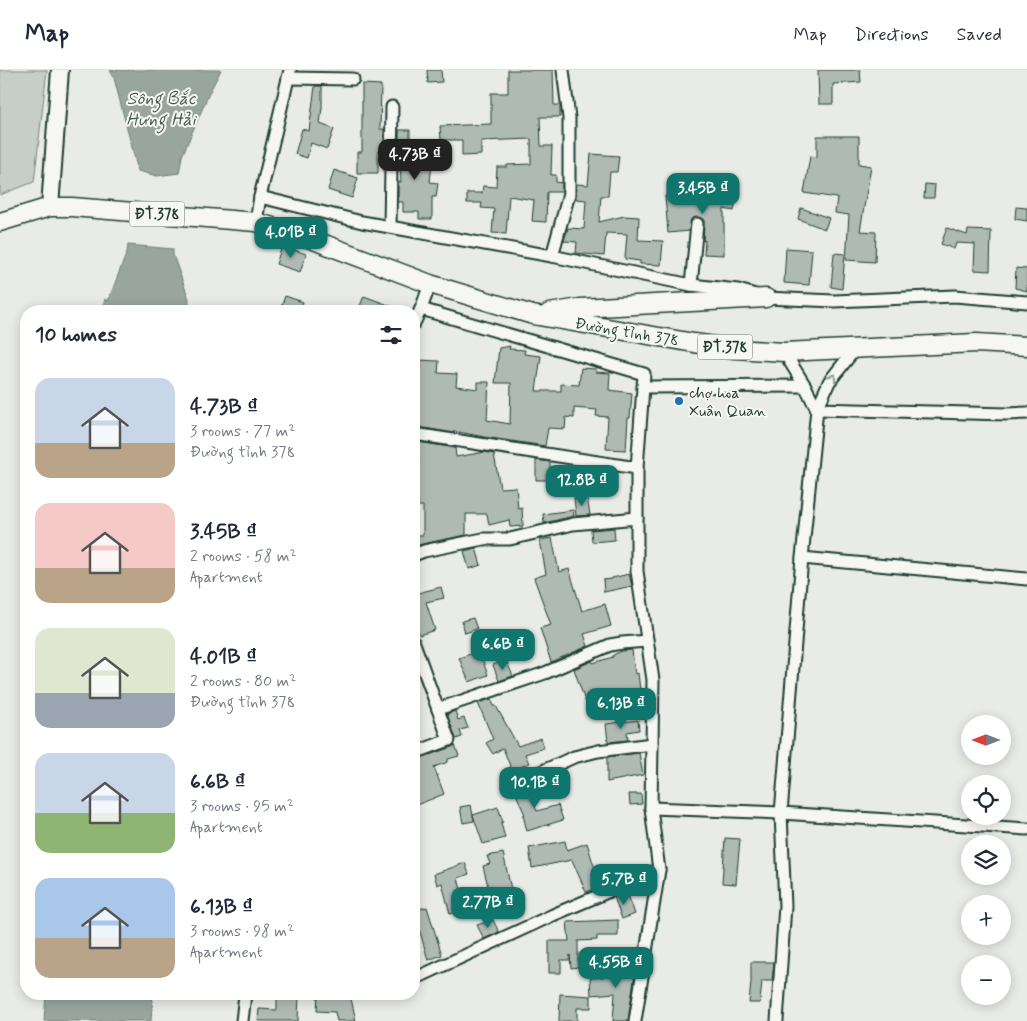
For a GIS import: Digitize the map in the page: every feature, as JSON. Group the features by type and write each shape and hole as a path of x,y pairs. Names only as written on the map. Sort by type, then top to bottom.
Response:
{"main road":[{"name":"ĐT.378","path":"0,222 50,207 72,207 249,222"},
{"name":"Đường tỉnh 378","path":"249,222 303,236 430,284 534,315 735,349 784,352 976,343 1027,346"},
{"path":"534,315 580,308 766,298"}],"street":[{"path":"50,207 60,70"},
{"path":"552,256 569,194 569,118 563,70"},
{"path":"249,222 260,197 289,74 352,79"},
{"path":"390,227 392,107"},
{"path":"260,197 362,222 552,256 691,285 738,290 766,298 834,301 954,296 1027,302"},
{"path":"691,285 697,224"},
{"path":"430,284 421,309 644,374 637,468 637,571 653,680 651,808 659,870 635,1021"},
{"path":"777,1021 786,906 781,813 802,558 818,409 829,382 855,349"},
{"path":"784,352 818,409"},
{"path":"643,387 805,386"},
{"path":"818,409 1007,414 1027,412"},
{"path":"420,435 637,468"},
{"path":"420,553 483,539 510,539 573,524 637,518"},
{"path":"802,558 1027,579"},
{"path":"438,709 545,673 610,645 647,641"},
{"path":"420,660 449,740 420,751"},
{"path":"538,773 574,757 598,751 652,744"},
{"path":"651,808 781,813 1027,829"},
{"path":"420,976 553,915 659,870"},
{"path":"242,1021 244,1000"}],"shaded area":[{"path":"0,70 47,70 34,182 0,195"}],"water":[{"name":"Sông Bắc Hưng Hải","path":"110,70 221,70 182,156 179,173 157,176 138,171 114,78"},
{"path":"128,245 173,249 173,255 189,299 188,305 104,305 105,299 108,301"},
{"path":"46,1000 153,1000 151,1021 44,1021"}],"building":[{"path":"427,70 441,70 442,82 428,83"},
{"path":"508,70 553,70 554,105 560,105 560,117 540,117 541,146 552,146 551,175 556,175 556,182 562,183 562,192 547,192 546,222 532,221 534,200 509,196 506,234 492,233 494,209 481,208 482,203 467,203 467,193 482,193 483,186 496,187 497,167 531,164 531,139 481,141 481,155 462,156 462,140 441,140 440,126 491,124 491,93 508,93"},
{"path":"818,70 860,70 861,82 833,84 833,104 819,104"},
{"path":"362,84 381,85 380,129 384,129 384,151 378,151 378,173 357,173 357,152 362,152"},
{"path":"315,86 322,86 320,124 334,129 327,149 311,143 307,158 295,154 302,129 309,131"},
{"path":"399,130 410,130 410,153 417,153 418,162 432,163 430,182 438,183 436,197 432,197 432,219 419,219 419,212 403,212 403,202 398,202 398,182 401,182"},
{"path":"817,136 859,136 859,164 871,166 860,231 876,232 875,262 846,260 849,215 835,213 837,198 804,193 810,156 817,157"},
{"path":"591,154 619,156 617,172 610,172 608,196 601,196 599,222 624,216 639,217 638,240 663,241 661,265 640,264 640,261 625,259 627,234 606,233 604,256 576,253 577,242 564,241 568,228 584,229 586,200 576,199 576,184 588,185"},
{"path":"334,170 358,178 352,198 328,190"},
{"path":"712,183 738,187 734,211 724,209 724,255 704,254 704,220 701,218 691,219 689,231 668,233 665,196 686,194 686,203 708,201"},
{"path":"925,184 935,185 934,198 924,198"},
{"path":"1016,207 1027,208 1027,221 1015,219"},
{"path":"801,208 829,218 825,229 798,219"},
{"path":"947,228 967,235 968,230 991,231 990,271 974,270 975,244 956,243 954,249 941,244"},
{"path":"282,246 306,254 300,272 276,264"},
{"path":"786,248 812,250 809,285 784,283"},
{"path":"834,253 845,254 842,289 831,287"},
{"path":"1016,268 1027,269 1027,291 1015,288"},
{"path":"285,296 303,302 302,305 282,305"},
{"path":"364,296 388,305 360,305"},
{"path":"510,346 509,349 525,350 524,354 541,356 536,391 561,391 561,384 579,385 581,368 596,369 596,372 610,373 609,390 632,393 626,450 606,449 608,417 596,416 597,410 574,408 574,418 566,417 565,429 548,428 545,446 420,427 420,360 439,361 438,373 457,374 456,386 478,389 478,382 489,382 487,420 510,424 511,383 495,383 499,348"},
{"path":"420,442 455,448 456,457 485,452 494,454 500,488 516,487 518,509 522,508 523,526 510,527 509,520 489,525 487,514 466,514 466,535 420,545 420,535 423,535 423,506 420,506"},
{"path":"536,460 550,462 550,468 575,468 575,483 565,483 565,480 536,480"},
{"path":"587,468 602,470 602,477 587,477"},
{"path":"587,497 590,515 576,516 574,498"},
{"path":"573,510 574,516 544,523 543,514"},
{"path":"614,528 615,540 592,542 591,530"},
{"path":"552,538 559,572 569,569 582,611 605,604 611,626 584,634 588,646 551,662 540,628 551,625 534,578 546,574 540,540"},
{"path":"476,548 481,565 469,569 464,551"},
{"path":"629,574 632,586 604,592 603,580"},
{"path":"441,587 444,598 426,602 435,630 420,635 420,592"},
{"path":"473,618 477,629 465,633 462,621"},
{"path":"632,650 635,674 638,673 641,698 620,701 619,690 585,701 574,669 592,661 593,663 613,657 613,655 622,651"},
{"path":"479,651 488,675 469,682 459,658"},
{"path":"506,660 513,676 499,681 493,665"},
{"path":"491,699 518,746 541,738 544,748 525,754 529,763 512,771 503,748 493,754 486,743 493,739 478,703"},
{"path":"455,711 458,720 464,718 468,728 460,730 462,737 456,739 447,714"},
{"path":"638,720 639,730 627,732 628,740 608,742 606,724"},
{"path":"455,745 459,756 448,759 448,762 434,767 444,794 420,804 420,758"},
{"path":"639,753 643,775 607,782 607,757"},
{"path":"523,779 537,811 558,805 563,820 527,831 523,815 525,815 511,782"},
{"path":"629,794 641,794 642,804 630,805"},
{"path":"471,805 474,821 463,823 460,807"},
{"path":"498,807 503,822 501,823 505,838 483,844 473,815"},
{"path":"725,838 740,839 736,884 722,883"},
{"path":"565,841 567,850 587,843 593,863 603,885 586,892 572,860 532,868 529,848"},
{"path":"503,853 513,898 492,903 483,866 490,864 487,856"},
{"path":"465,863 469,874 458,878 466,910 450,914 442,883 437,885 434,874"},
{"path":"627,892 635,914 622,919 614,897"},
{"path":"427,907 442,955 428,960 420,932 420,909"},
{"path":"493,920 499,932 484,939 477,925"},
{"path":"618,920 618,936 597,936 597,940 578,941 578,967 571,968 570,955 570,960 561,960 561,973 549,973 549,941 569,941 567,922"},
{"path":"613,962 625,963 624,972 635,973 628,1021 613,1021 615,993 591,995 590,978 603,977 603,969 613,969"},
{"path":"751,962 774,962 772,981 762,981 760,1003 749,1003"},
{"path":"560,994 591,996 591,1008 577,1008 577,1021 559,1021"},
{"path":"277,1000 299,1000 298,1021 258,1021 259,1009 277,1010"},
{"path":"318,1000 351,1000 356,1021 337,1021 335,1012 317,1011"}],"place":[{"name":"chợ hoa Xuân Quan","path":"679,401"}]}
